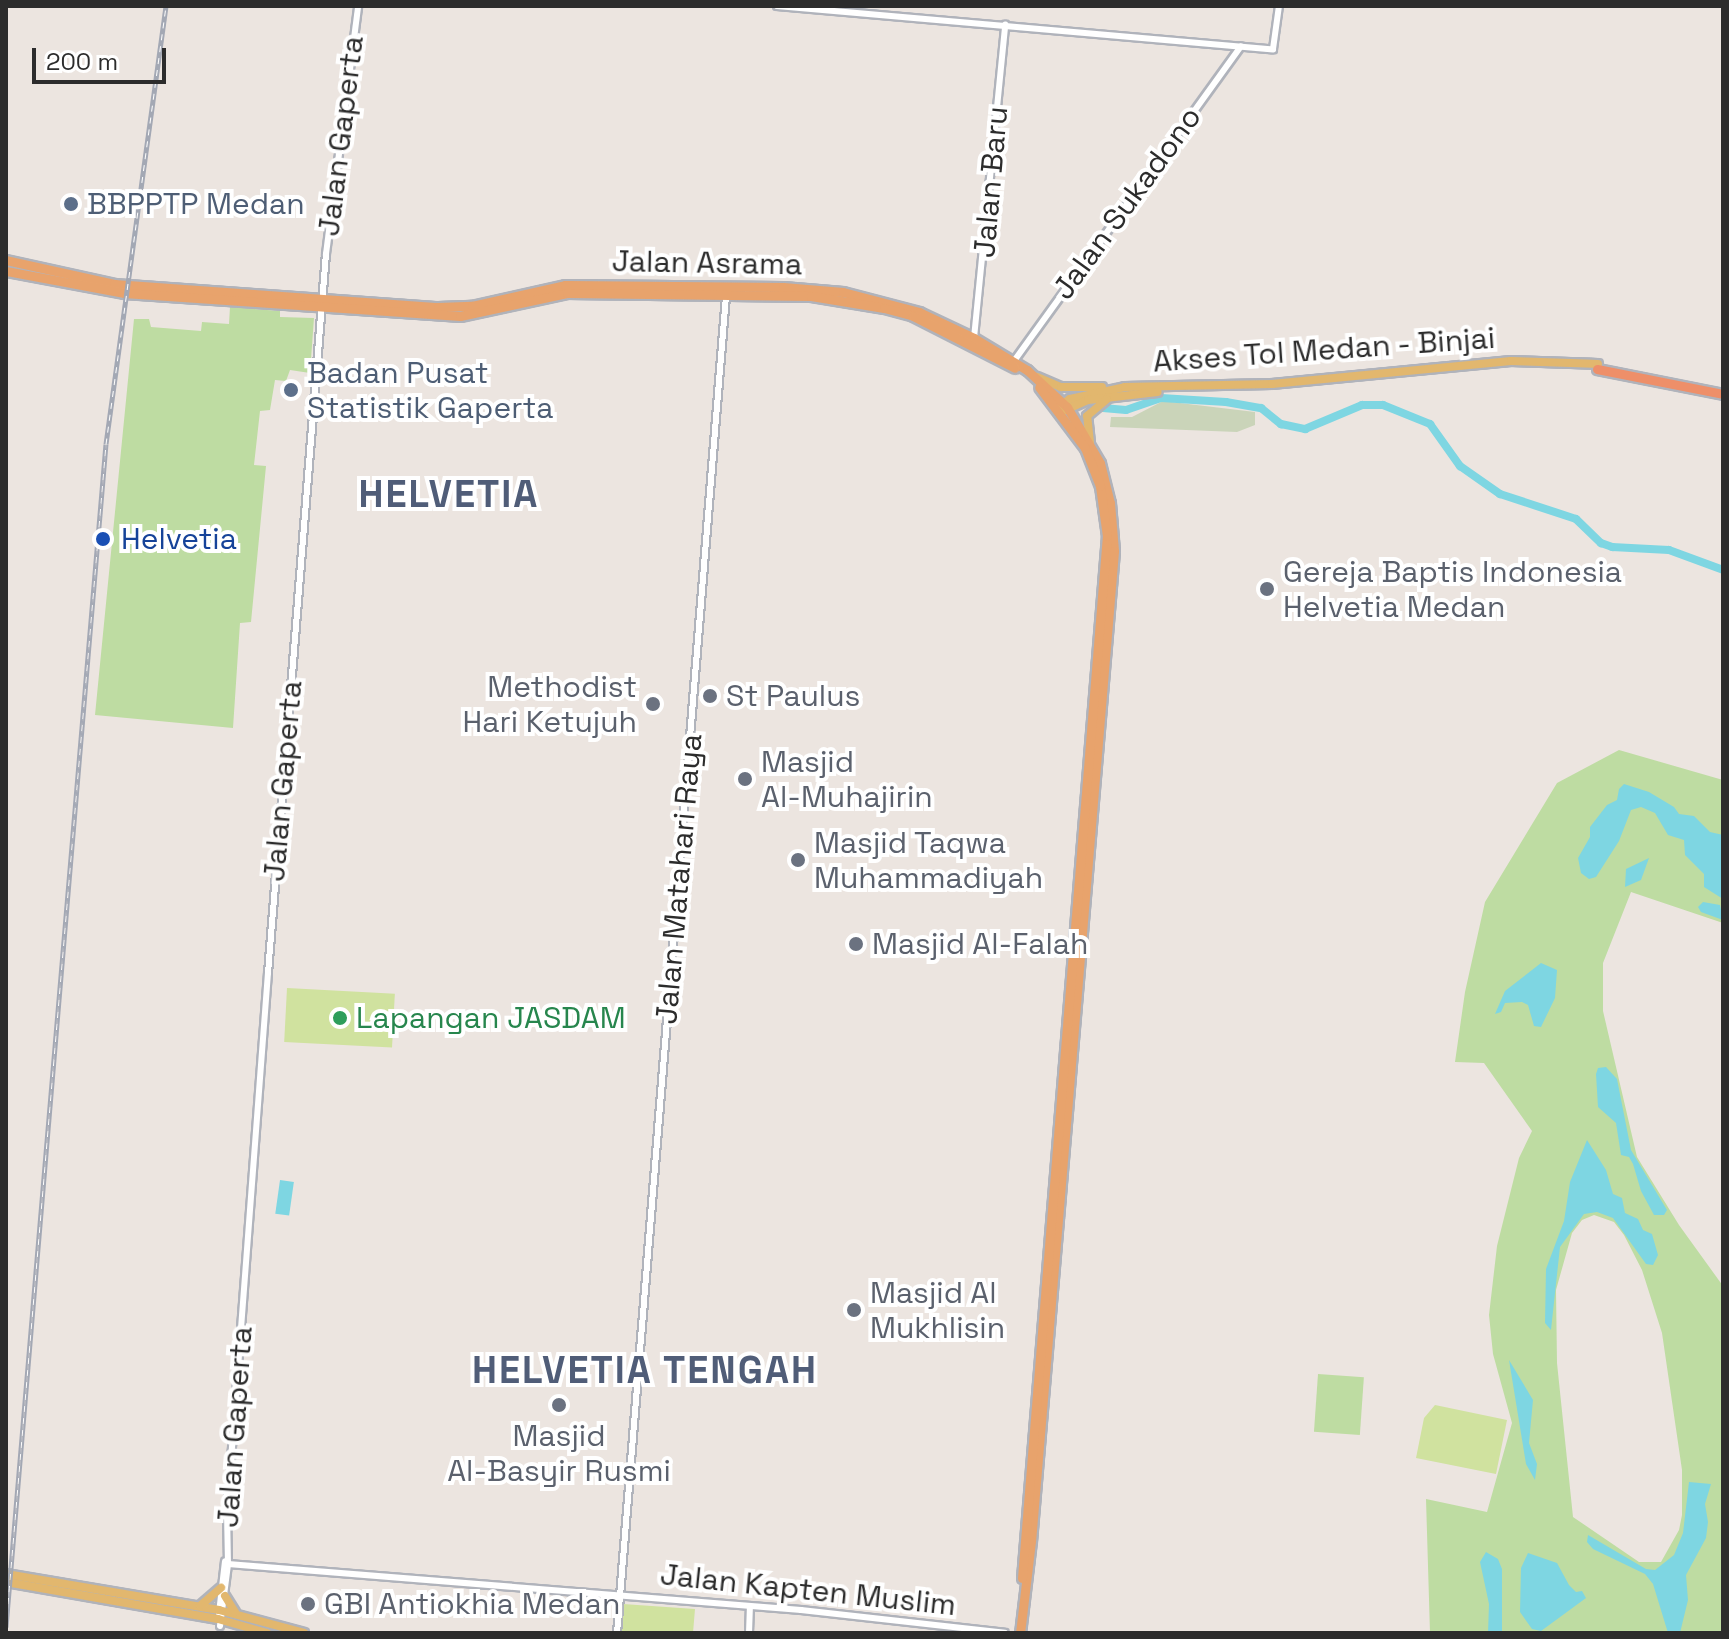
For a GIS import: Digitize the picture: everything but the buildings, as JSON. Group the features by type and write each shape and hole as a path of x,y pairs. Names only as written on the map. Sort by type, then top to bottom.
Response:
{"highway":[{"name":"Jalan Asrama","path":"6,260 114,284 324,301 460,316 567,293 811,296 873,306 974,336 1062,408 1093,466 1100,486 1107,536 1096,708"},
{"name":"Jalan Asrama","path":"6,271 101,291 460,307 565,285 812,288 888,301 932,317 974,336 1037,377 1090,443 1104,475 1114,536 1096,708"},
{"path":"1598,366 1723,391"},
{"path":"1019,1633 1031,1541 1096,708"}],"main road":[{"name":"Akses Tol Medan - Binjai","path":"1062,408 1070,399 1118,392 1275,389 1417,372 1534,363 1598,366"},
{"path":"1037,377 1061,387 1118,392"},
{"path":"1090,443 1087,416 1099,403 1118,392"},
{"path":"6,1574 199,1606 220,1620"},
{"path":"6,1582 220,1620 267,1633"},
{"path":"199,1606 223,1592 236,1613"},
{"path":"220,1620 236,1613 304,1633"}],"street":[{"name":"Jalan Gaperta","path":"220,1620 268,962 329,231 358,6"},
{"path":"777,6 1273,49 1279,6"},
{"name":"Jalan Baru","path":"974,336 1005,25"},
{"name":"Jalan Sukadono","path":"1014,361 1241,46"},
{"name":"Jalan Matahari Raya","path":"617,1633 726,296"},
{"name":"Jalan Kapten Muslim","path":"226,1562 620,1595 1005,1633"},
{"path":"749,1633 750,1607"}],"green space":[{"path":"230,307 280,311 280,317 314,318 310,373 290,370 286,381 275,380 270,410 260,411 254,465 266,466 251,622 240,623 233,728 95,715 134,319 149,319 151,327 201,331 202,322 229,324"},
{"path":"1163,401 1255,412 1255,425 1237,432 1110,427 1111,417 1132,417"},
{"path":"1619,750 1723,780 1723,923 1631,892 1603,963 1603,1011 1637,1157 1679,1225 1723,1286 1723,1633 1430,1633 1426,1499 1487,1512 1512,1423 1493,1354 1489,1315 1497,1246 1519,1158 1532,1131 1484,1063 1455,1062 1465,992 1485,902 1557,783","holes":["1594,1215 1614,1222 1642,1270 1662,1333 1682,1470 1679,1530 1661,1562 1639,1562 1573,1517 1557,1363 1556,1290 1572,1233 1582,1220"]},
{"name":"Lapangan JASDAM","path":"287,988 395,994 392,1048 284,1042"},
{"path":"1318,1374 1364,1377 1360,1435 1314,1432"},
{"path":"1435,1405 1507,1420 1496,1474 1416,1458 1424,1418"},
{"path":"623,1604 695,1609 693,1633 621,1633"}],"water":[{"path":"1624,784 1649,792 1674,807 1679,814 1694,816 1710,832 1723,835 1723,899 1704,887 1704,874 1685,855 1684,840 1668,835 1655,813 1641,807 1631,810 1619,841 1596,877 1589,879 1581,873 1578,858 1590,837 1590,827 1607,805 1617,800 1619,789"},
{"path":"1649,858 1641,880 1625,887 1626,869"},
{"path":"1703,902 1720,905 1723,920 1701,912 1698,907"},
{"path":"1541,963 1557,970 1555,998 1541,1027 1534,1026 1528,1005 1522,1002 1505,1003 1501,1012 1495,1014 1505,991"},
{"path":"1606,1067 1617,1079 1631,1150 1667,1210 1664,1215 1654,1215 1641,1191 1633,1164 1629,1157 1621,1155 1616,1123 1598,1107 1596,1074 1598,1068"},
{"path":"1587,1140 1606,1170 1613,1194 1622,1198 1625,1213 1638,1219 1643,1230 1652,1234 1658,1255 1653,1265 1646,1264 1613,1218 1597,1212 1584,1214 1560,1247 1551,1330 1545,1323 1546,1269 1564,1221 1570,1182"},
{"path":"280,1180 294,1182 289,1216 275,1214"},
{"path":"1509,1360 1533,1400 1529,1443 1537,1464 1535,1480 1526,1464"},
{"path":"1689,1482 1711,1484 1705,1504 1708,1522 1706,1538 1686,1575 1688,1600 1680,1633 1668,1633 1653,1584 1645,1574 1593,1549 1587,1542 1588,1535 1646,1569 1655,1570 1674,1555 1683,1533"},
{"path":"1486,1552 1498,1559 1502,1569 1502,1633 1488,1633 1489,1604 1480,1562"},
{"path":"1528,1553 1557,1563 1569,1585 1576,1592 1582,1591 1586,1598 1541,1631 1532,1629 1520,1612 1521,1568"}],"waterway":[{"path":"1103,408 1126,410 1161,398 1226,402 1261,408 1281,424 1305,429 1362,405 1383,405 1430,424 1460,466 1500,494 1576,519 1601,543 1612,547 1669,550 1723,570"}],"railway":[{"path":"6,1627 106,444 166,6"}],"place":[{"name":"BBPPTP Medan","path":"71,204"},
{"name":"Badan Pusat Statistik Gaperta","path":"291,390"},
{"name":"Helvetia","path":"103,539"},
{"name":"Gereja Baptis Indonesia Helvetia Medan","path":"1267,589"},
{"name":"St Paulus","path":"710,696"},
{"name":"Methodist Hari Ketujuh","path":"653,704"},
{"name":"Masjid Al-Muhajirin","path":"745,779"},
{"name":"Masjid Taqwa Muhammadiyah","path":"798,860"},
{"name":"Masjid Al-Falah","path":"856,944"},
{"name":"Lapangan JASDAM","path":"340,1018"},
{"name":"Masjid Al Mukhlisin","path":"854,1310"},
{"name":"Masjid Al-Basyir Rusmi","path":"559,1405"},
{"name":"GBI Antiokhia Medan","path":"308,1604"}],"district":[{"name":"HELVETIA","path":"449,495"},
{"name":"HELVETIA TENGAH","path":"645,1371"}]}
